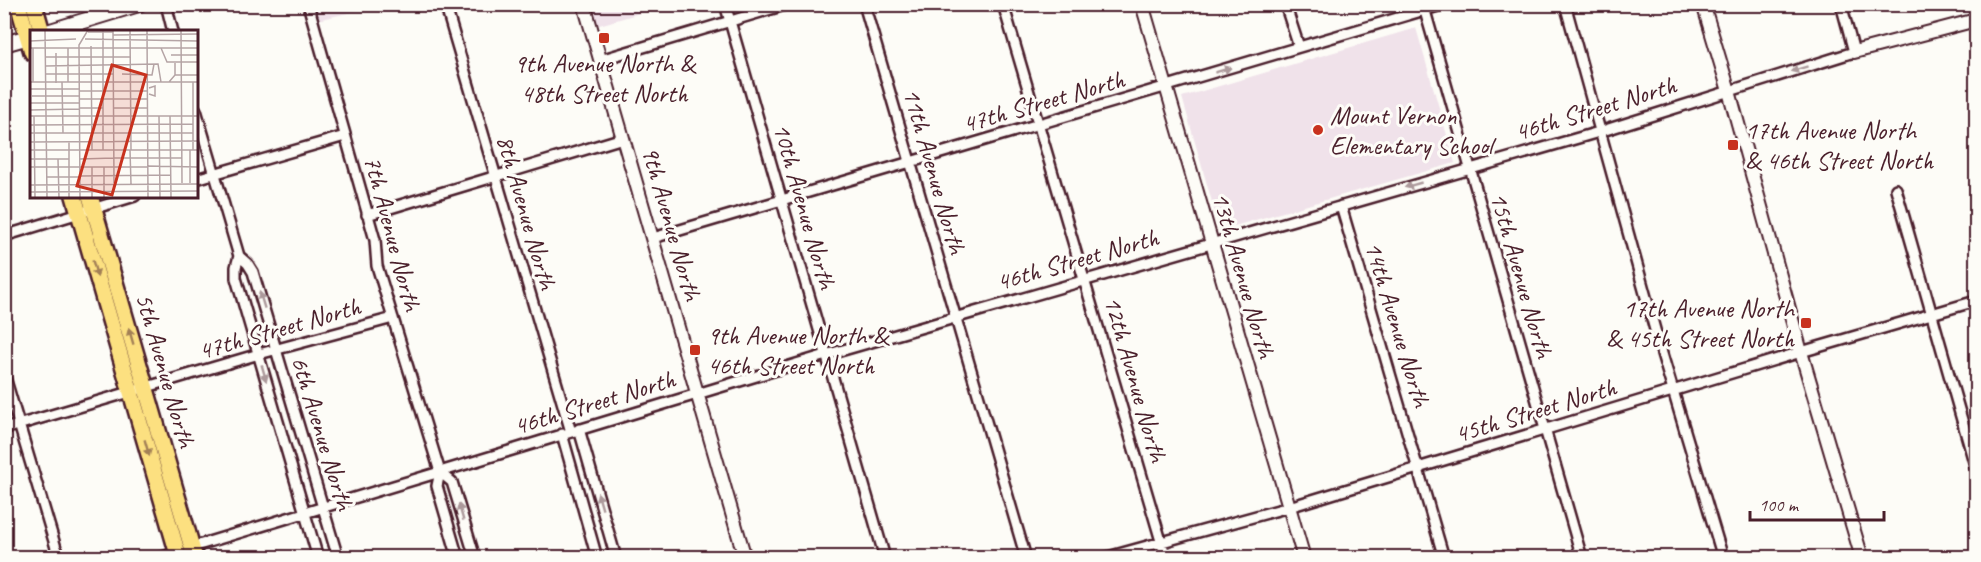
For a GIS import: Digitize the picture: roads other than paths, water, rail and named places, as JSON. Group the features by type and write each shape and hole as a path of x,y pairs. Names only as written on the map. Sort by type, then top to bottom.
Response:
{"main road":[{"path":"18,4 30,32"},
{"path":"33,30 34,4"},
{"path":"54,30 139,4"},
{"path":"4,44 30,40"},
{"name":"5th Avenue North","path":"87,206 186,554"}],"street":[{"path":"166,4 172,30"},
{"name":"7th Avenue North","path":"308,4 375,240 377,266 440,472 437,486 458,558"},
{"name":"8th Avenue North","path":"445,4 570,432 616,558"},
{"name":"9th Avenue North","path":"584,4 745,558"},
{"name":"10th Avenue North","path":"725,4 885,558"},
{"path":"600,60 788,4"},
{"name":"11th Avenue North","path":"864,4 1026,558"},
{"name":"12th Avenue North","path":"1003,4 1166,558"},
{"name":"13th Avenue North","path":"1143,4 1304,558"},
{"path":"1285,4 1299,47"},
{"name":"47th Street North","path":"652,238 1167,87 1423,8 1446,4"},
{"path":"1564,4 1673,391 1723,558"},
{"path":"1703,4 1801,352 1862,558"},
{"path":"1840,4 1854,52"},
{"name":"15th Avenue North","path":"1423,8 1582,558"},
{"name":"46th Street North","path":"160,558 186,554 324,508 826,355 1599,132 1854,52 1977,20"},
{"name":"6th Avenue North","path":"198,117 239,256 236,278 318,558"},
{"path":"198,178 345,136"},
{"path":"367,215 623,138"},
{"path":"1896,189 1977,469"},
{"path":"4,236 87,206 125,198"},
{"name":"14th Avenue North","path":"1341,206 1444,558"},
{"name":"6th Avenue North","path":"239,256 253,272 338,558"},
{"name":"45th Street North","path":"1104,558 1289,507 1977,301"},
{"name":"47th Street North","path":"4,429 276,349 393,318"},
{"path":"4,374 58,558"},
{"name":"8th Avenue North","path":"570,432 597,558"},
{"name":"7th Avenue North","path":"440,472 452,482 474,558"}],"place":[{"name":"9th Avenue North & 48th Street North","path":"604,38"},
{"name":"Mount Vernon Elementary School","path":"1318,130"},
{"name":"17th Avenue North & 46th Street North","path":"1733,145"},
{"name":"17th Avenue North & 45th Street North","path":"1806,323"},
{"name":"9th Avenue North & 46th Street North","path":"695,350"}]}
